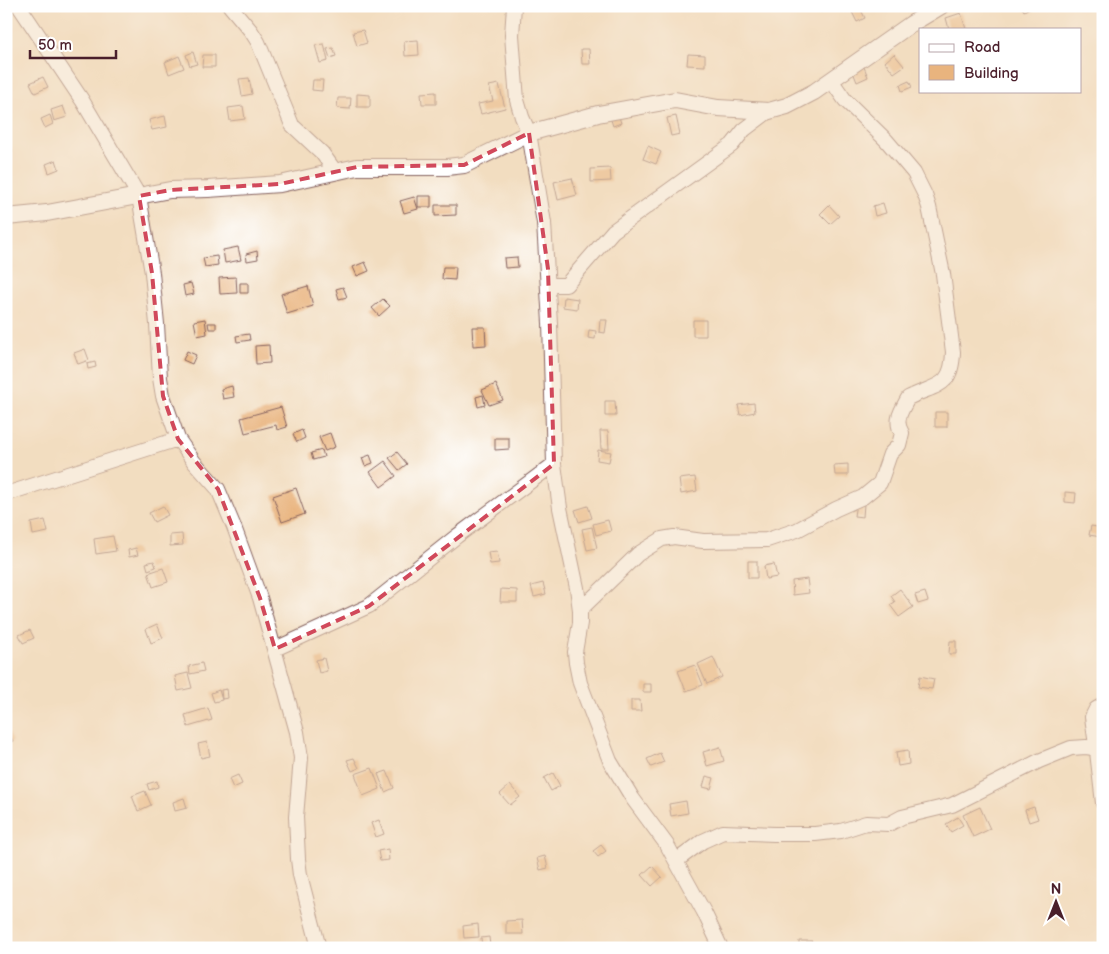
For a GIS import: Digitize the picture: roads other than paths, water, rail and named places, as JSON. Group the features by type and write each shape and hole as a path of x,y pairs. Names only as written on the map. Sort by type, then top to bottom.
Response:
{"street":[{"path":"19,6 82,100 138,196 152,273 163,396 178,439 194,462 218,489 254,581 298,732 301,758 296,818 298,859 300,875 319,948"},
{"path":"230,6 252,31 258,42 292,125 322,153 335,171"},
{"path":"514,6 512,35 518,100 529,133 544,224 554,464 560,508 580,610 580,624 574,652 580,683 610,761 622,782 667,845 704,912 721,948"},
{"path":"6,218 47,213 170,190 280,184 357,167 447,167 464,165 529,133 598,114 675,100 718,108 769,111 800,100 911,24 942,6"},
{"path":"580,610 638,554 662,539 674,537 703,541 767,540 797,530 836,509 864,497 880,483 890,454 901,439 902,433 898,428 898,423 908,398 936,388 948,376 952,365 953,352 943,274 925,195 914,173 886,140 845,100 831,80"},
{"path":"548,285 566,285 613,231 732,146 744,130 769,111"},
{"path":"6,494 178,439"},
{"path":"275,649 370,606 457,536 554,464"},
{"path":"1103,705 1096,709 1092,717 1098,752 1103,803"},
{"path":"676,861 703,841 722,832 815,834 841,831 866,823 889,824 902,818 952,804 1039,761 1071,748 1086,746 1098,752"}]}
